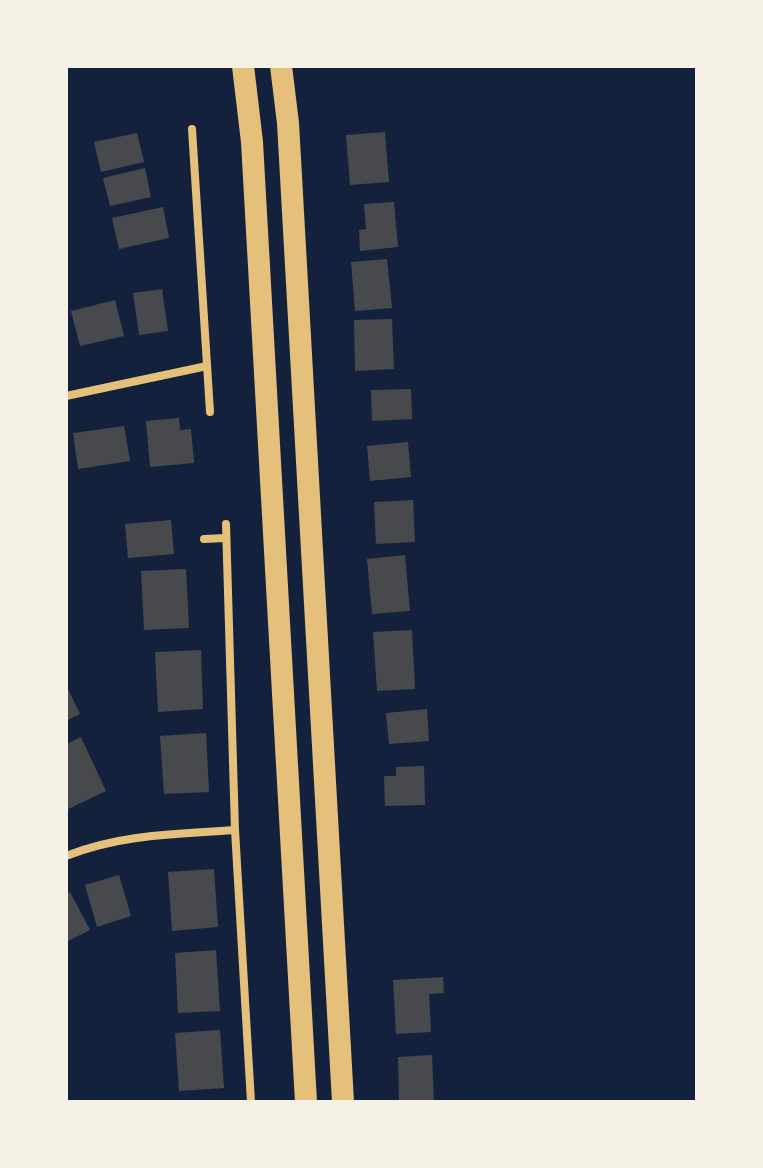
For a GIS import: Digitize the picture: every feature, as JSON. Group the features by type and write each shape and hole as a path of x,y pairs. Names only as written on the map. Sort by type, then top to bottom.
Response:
{"highway":[{"path":"243,66 252,142 306,1102"},
{"path":"281,66 289,139 343,1102"}],"street":[{"path":"192,129 210,412"},
{"path":"66,396 207,366"},
{"path":"226,524 235,830 251,1102"},
{"path":"204,539 226,538"},
{"path":"66,856 90,846 135,837 235,830"}],"building":[{"path":"385,132 389,182 350,185 346,135"},
{"path":"137,133 144,162 101,172 94,142"},
{"path":"145,168 151,197 110,206 103,178"},
{"path":"394,202 398,247 360,251 359,230 366,229 364,204"},
{"path":"163,207 169,238 119,249 112,218"},
{"path":"387,259 392,308 355,311 351,262"},
{"path":"162,289 168,331 139,335 133,293"},
{"path":"115,300 124,336 80,346 71,311"},
{"path":"392,319 394,369 355,371 354,320"},
{"path":"411,389 412,419 372,421 371,390"},
{"path":"179,418 180,430 191,429 194,463 150,467 146,421"},
{"path":"124,426 130,461 78,469 73,433"},
{"path":"408,442 411,477 370,481 367,446"},
{"path":"413,500 415,542 376,544 374,502"},
{"path":"171,520 174,554 128,558 125,524"},
{"path":"405,555 410,611 372,614 367,559"},
{"path":"186,569 189,628 144,630 141,571"},
{"path":"412,630 415,689 377,691 373,632"},
{"path":"201,650 203,709 158,712 155,652"},
{"path":"66,685 80,714 66,721"},
{"path":"427,709 429,741 389,744 386,713"},
{"path":"206,733 209,792 164,794 160,736"},
{"path":"81,737 106,791 66,810 66,744"},
{"path":"424,766 425,805 385,806 384,776 396,776 396,767"},
{"path":"214,869 218,927 172,931 168,872"},
{"path":"119,875 131,916 97,927 85,885"},
{"path":"70,892 90,930 66,942 66,894"},
{"path":"216,950 220,1011 178,1013 175,953"},
{"path":"443,977 444,993 429,994 431,1032 396,1034 393,980"},
{"path":"220,1030 224,1088 179,1091 175,1033"},
{"path":"432,1055 434,1102 399,1102 398,1057"}]}
